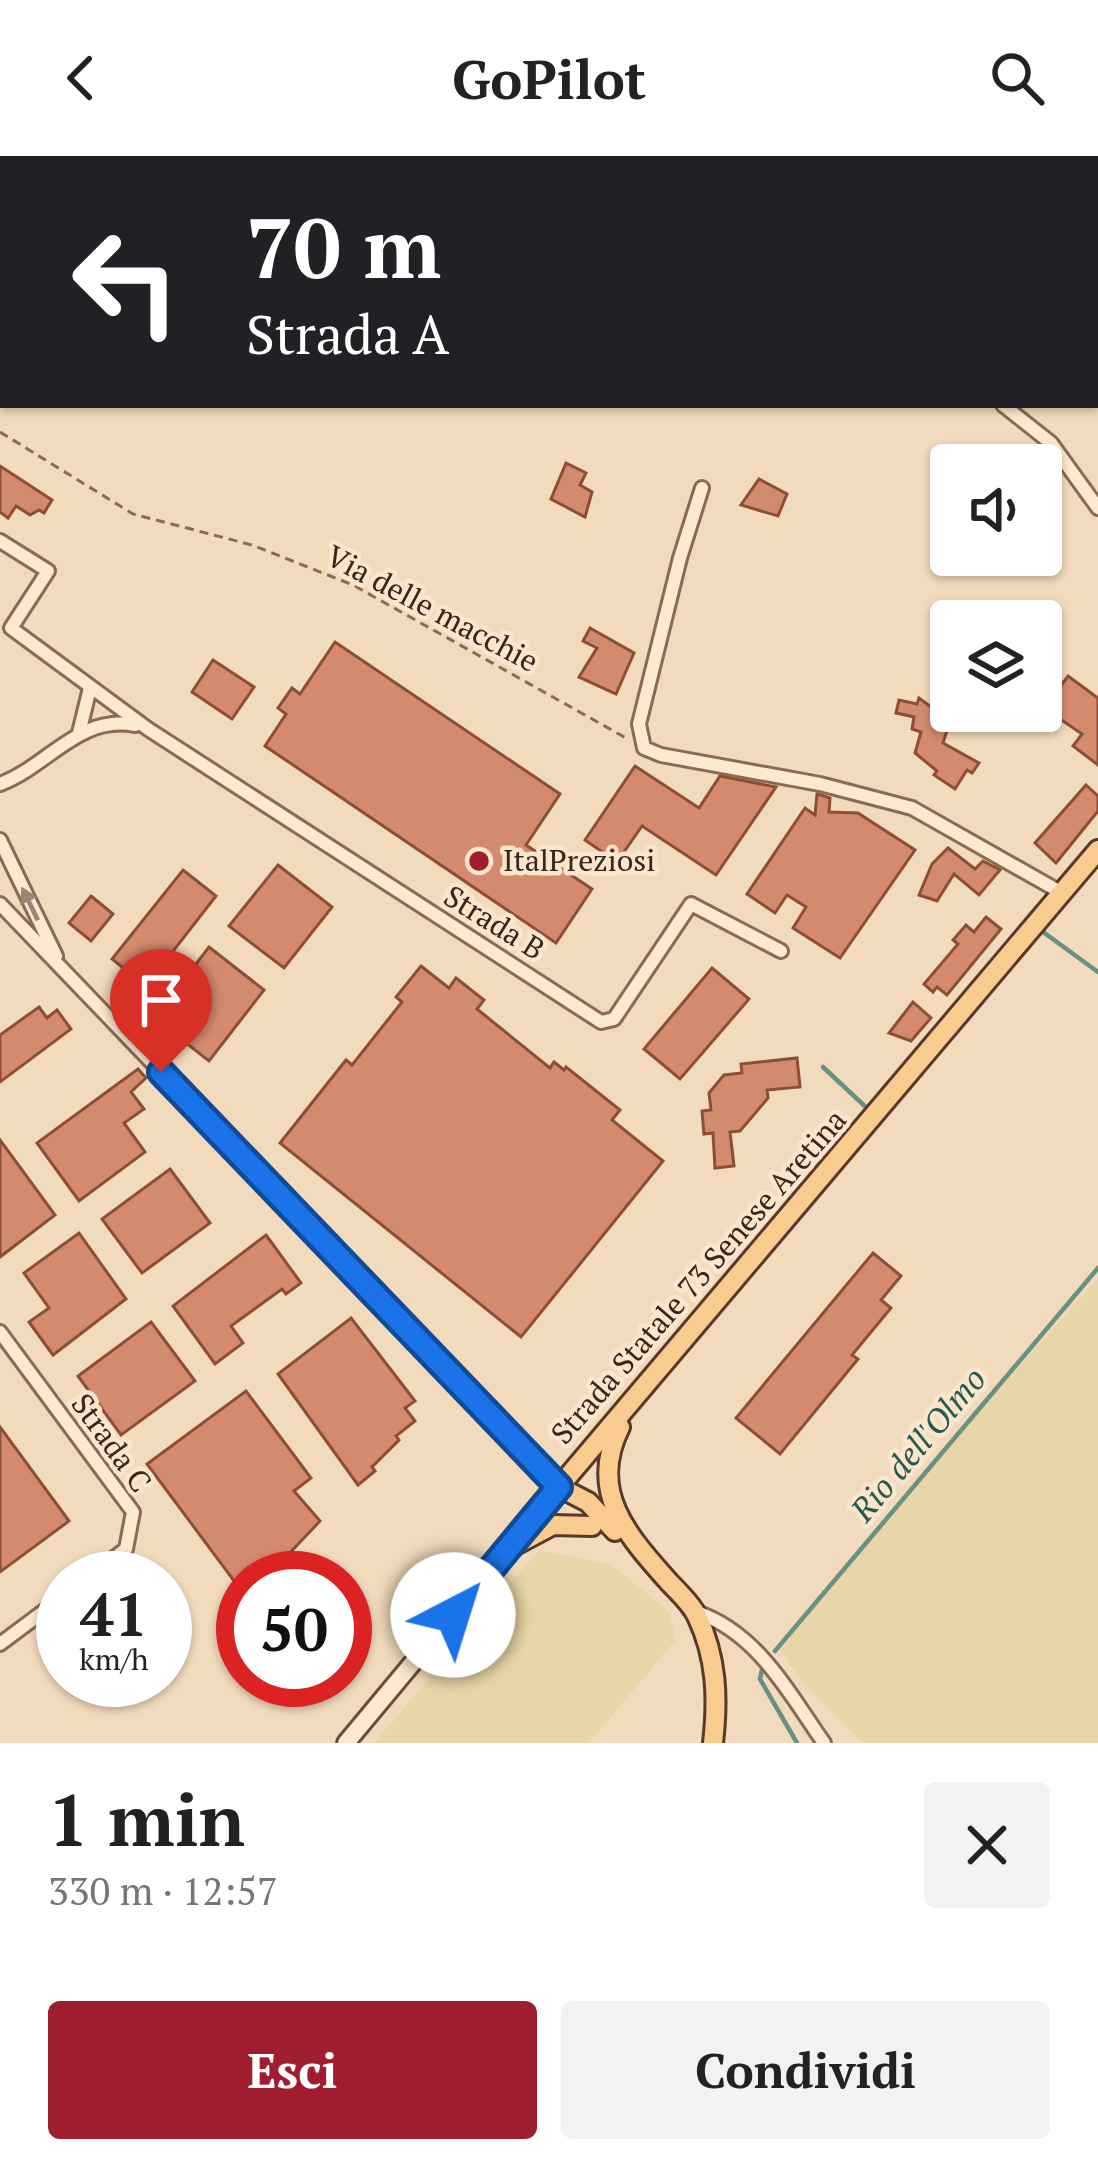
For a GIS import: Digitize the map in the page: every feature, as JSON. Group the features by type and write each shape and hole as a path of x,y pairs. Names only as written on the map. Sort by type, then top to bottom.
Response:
{"main road":[{"name":"Strada Statale 73 Senese Aretina","path":"346,1743 878,1102 1098,850"},
{"path":"652,1378 612,1443 606,1487 620,1524 696,1612 711,1654 718,1698 713,1743"},
{"path":"559,1487 574,1514 623,1541"},
{"path":"559,1487 588,1502 658,1570"},
{"path":"506,1550 553,1525 592,1526"}],"street":[{"path":"1007,408 1051,443 1098,508"},
{"path":"702,488 639,724 644,748 912,808 1062,893"},
{"name":"Strada B","path":"0,541 48,571 10,628 148,729 601,1022 614,1019 691,904 781,951"},
{"path":"79,733 90,688"},
{"path":"0,797 4,783 79,733 111,724 148,729"},
{"path":"0,840 61,968"},
{"path":"0,904 559,1487"},
{"name":"Strada C","path":"0,1332 133,1512 125,1551"},
{"path":"696,1612 723,1621 762,1655 824,1743"},
{"path":"0,1644 36,1617"}],"path":[{"name":"Via delle macchie","path":"0,433 133,514 252,545 353,585 644,748"}],"shaded area":[{"path":"1098,1278 1098,1743 863,1743 800,1679 780,1650 917,1480"},
{"path":"539,1550 611,1564 670,1612 675,1641 589,1743 374,1743"}],"building":[{"path":"566,463 586,473 580,485 592,492 585,517 551,499"},
{"path":"0,466 52,500 44,513 39,510 30,515 16,506 8,518 0,512"},
{"path":"759,479 787,494 778,516 741,505"},
{"path":"590,628 634,653 616,694 579,677 597,648 583,641"},
{"path":"335,642 560,794 526,845 592,889 556,943 265,746 286,714 278,708 292,688 300,694"},
{"path":"213,660 254,687 232,719 192,692"},
{"path":"1068,676 1098,698 1098,765 1073,746 1082,734 1062,720 1062,684"},
{"path":"919,698 930,706 930,732 946,732 943,743 979,763 972,773 967,770 955,789 934,775 937,771 915,753 921,732 912,729 914,717 896,713 899,700 917,704"},
{"path":"635,766 699,808 720,776 776,787 716,875 642,826 617,862 585,840"},
{"path":"1086,785 1098,796 1098,811 1056,863 1035,843"},
{"path":"817,794 830,798 829,812 858,813 915,850 840,958 793,928 806,907 787,895 775,913 747,894 805,808 815,815"},
{"path":"948,848 975,869 983,861 1000,870 979,895 954,874 937,901 919,895 932,864"},
{"path":"278,865 332,907 284,968 229,926"},
{"path":"183,870 216,896 146,986 112,959"},
{"path":"91,896 113,914 91,941 69,923"},
{"path":"986,917 1001,929 947,995 937,987 933,992 924,984 958,944 953,940 966,925 974,932"},
{"path":"209,947 264,990 209,1061 154,1018"},
{"path":"421,966 449,988 456,978 484,1000 477,1009 550,1068 554,1062 566,1067 620,1110 612,1120 663,1161 521,1337 280,1143 346,1060 352,1065 402,1002 396,997"},
{"path":"712,968 749,999 680,1079 644,1049"},
{"path":"913,1002 931,1018 911,1041 889,1033"},
{"path":"39,1007 47,1018 57,1010 71,1029 0,1082 0,1035"},
{"path":"797,1058 800,1087 767,1090 768,1098 740,1131 730,1132 734,1166 715,1168 713,1133 704,1134 702,1111 711,1110 709,1093 724,1075 742,1073 741,1064"},
{"path":"138,1069 146,1078 131,1092 144,1109 124,1123 145,1152 79,1201 37,1143"},
{"path":"0,1140 55,1215 0,1257"},
{"path":"170,1169 210,1223 142,1273 102,1219"},
{"path":"79,1233 126,1299 53,1355 29,1322 49,1308 24,1273"},
{"path":"266,1235 301,1283 286,1294 282,1289 231,1326 243,1343 215,1364 173,1306"},
{"path":"873,1253 901,1276 881,1300 891,1308 852,1355 858,1359 780,1454 736,1418"},
{"path":"351,1318 415,1401 405,1408 415,1421 396,1436 399,1440 372,1467 375,1471 358,1485 278,1374"},
{"path":"151,1322 195,1381 121,1435 78,1376"},
{"path":"246,1391 311,1478 294,1491 320,1521 292,1551 216,1551 216,1557 147,1464"},
{"path":"0,1427 69,1521 0,1572"}],"waterway":[{"path":"1039,929 1098,972"},
{"path":"823,1067 870,1111"},
{"name":"Rio dell'Olmo","path":"775,1651 1098,1268"},
{"name":"Rio dell'Olmo","path":"763,1665 760,1679 797,1743"}],"place":[{"name":"ItalPreziosi","path":"479,861"}],"route":[{"path":"161,1072 559,1487 453,1615"}]}
